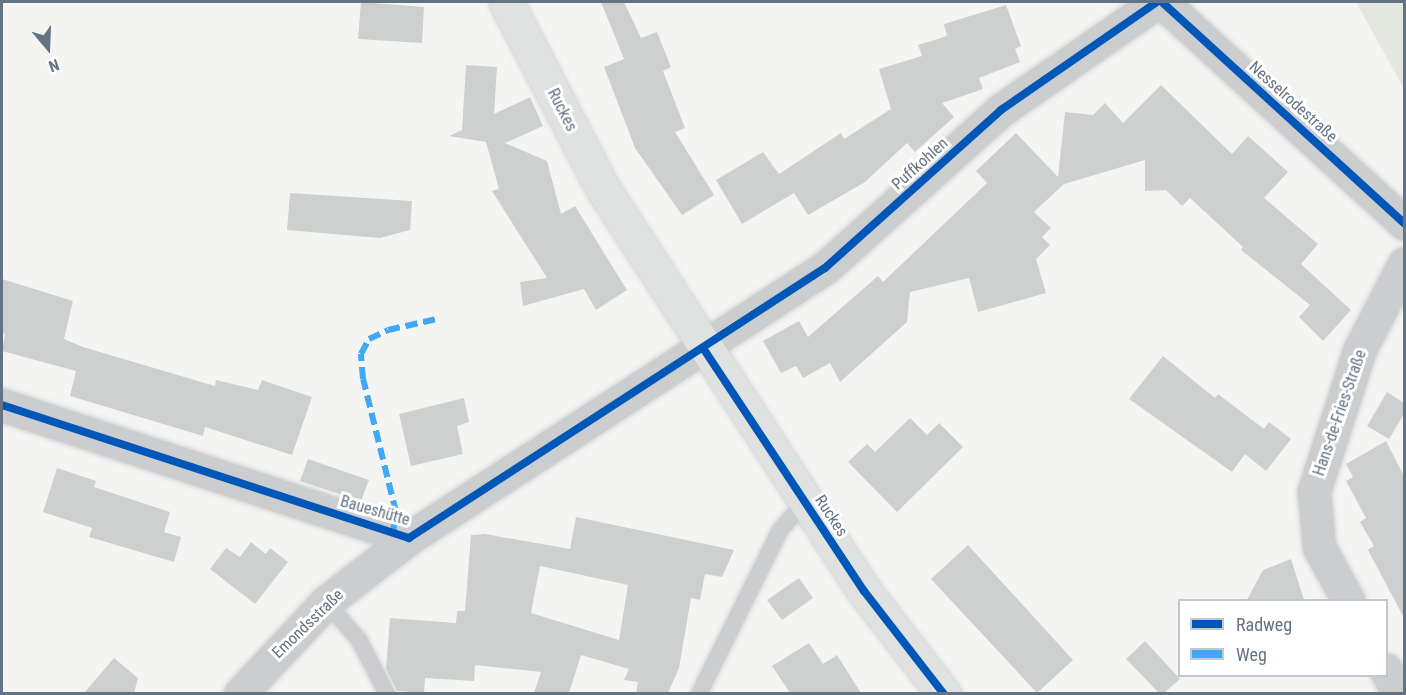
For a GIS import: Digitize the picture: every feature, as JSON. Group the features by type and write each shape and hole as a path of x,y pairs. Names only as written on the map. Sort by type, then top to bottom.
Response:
{"main road":[{"name":"Ruckes","path":"506,2 603,189 703,348 864,591 944,693"}],"street":[{"name":"Puffkohlen","path":"703,348 825,268 1001,110 1157,2"},
{"name":"Nesselrodestraße","path":"1162,2 1404,223"},
{"name":"Hans-de-Fries-Straße","path":"1347,599 1319,547 1314,491 1360,349 1404,264"},
{"name":"Baueshütte","path":"2,405 409,538 703,348"},
{"name":"Emondsstraße","path":"240,693 326,602 409,538"},
{"path":"1388,674 1399,693"}],"lane":[{"path":"699,693 780,530 805,502"},
{"path":"326,602 360,640 387,693"}],"shaded area":[{"path":"1356,2 1404,2 1404,89"}],"building":[{"path":"361,2 424,7 422,43 358,39"},
{"path":"601,2 624,2 641,38 657,32 671,67 663,71 685,128 675,132 714,195 682,215 635,148 604,67 624,59"},
{"path":"1006,5 1021,46 1015,49 1020,62 979,78 983,89 942,103 954,117 915,152 907,143 865,182 808,215 794,193 742,224 716,180 763,152 779,174 841,133 844,139 891,109 879,69 922,56 918,45 947,36 944,24"},
{"path":"466,65 497,67 494,114 530,97 543,126 505,143 547,161 561,214 575,206 627,290 596,310 584,289 523,306 520,282 547,278 492,191 499,189 486,142 449,136 462,130"},
{"path":"1161,85 1232,154 1248,136 1288,172 1264,198 1318,244 1301,264 1351,310 1323,341 1299,317 1310,305 1241,250 1243,247 1190,198 1182,206 1166,190 1145,191 1145,160 1064,184 1034,212 1051,228 1042,237 1050,245 1036,259 1046,293 978,312 969,278 910,292 907,322 840,382 830,363 803,378 796,366 781,373 763,341 799,321 808,337 878,276 883,282 987,183 976,171 1016,133 1058,177 1065,112 1093,115 1105,103 1123,123"},
{"path":"290,193 412,201 410,230 380,238 287,230"},
{"path":"2,279 73,301 64,339 83,347 215,386 216,380 258,390 262,380 312,397 292,455 205,427 203,436 70,396 76,371 2,351 5,334 2,333"},
{"path":"1163,356 1215,398 1218,394 1264,429 1269,422 1291,439 1266,471 1245,454 1232,472 1129,399"},
{"path":"1387,392 1404,403 1404,414 1389,439 1367,426"},
{"path":"464,398 469,422 457,426 463,454 411,466 399,414"},
{"path":"910,418 927,435 939,423 963,447 897,512 848,462 867,444 875,452"},
{"path":"1386,441 1404,476 1404,618 1368,550 1374,546 1360,522 1366,518 1346,481 1353,477 1346,464"},
{"path":"308,459 369,480 361,501 300,481"},
{"path":"57,468 96,481 94,487 170,512 164,532 181,537 174,562 89,537 92,528 43,512"},
{"path":"576,517 734,550 722,577 705,574 700,600 691,598 679,668 668,693 636,693 638,682 624,680 629,669 581,655 569,693 534,693 541,672 475,665 474,681 425,678 424,693 397,691 386,669 390,618 456,623 457,611 465,611 471,535 485,534 570,549","holes":["540,566 628,585 619,640 531,613"]},
{"path":"251,542 266,554 270,548 288,562 255,604 210,569 226,548 240,557"},
{"path":"968,545 1073,660 1037,693 931,579"},
{"path":"1291,559 1304,599 1248,599 1263,570"},
{"path":"799,578 813,598 782,620 767,600"},
{"path":"1145,641 1180,679 1164,693 1159,693 1126,659"},
{"path":"809,643 823,664 837,655 861,693 790,693 772,666"},
{"path":"114,658 138,678 134,693 84,693"}],"marked path":[{"path":"393,533 396,512 363,379 361,354 369,339 388,330 437,319"}],"cycle path":[{"path":"2,405 409,538 825,268 1001,110 1157,2"},
{"path":"1162,2 1404,223"},
{"path":"703,348 864,591 944,694"}]}
